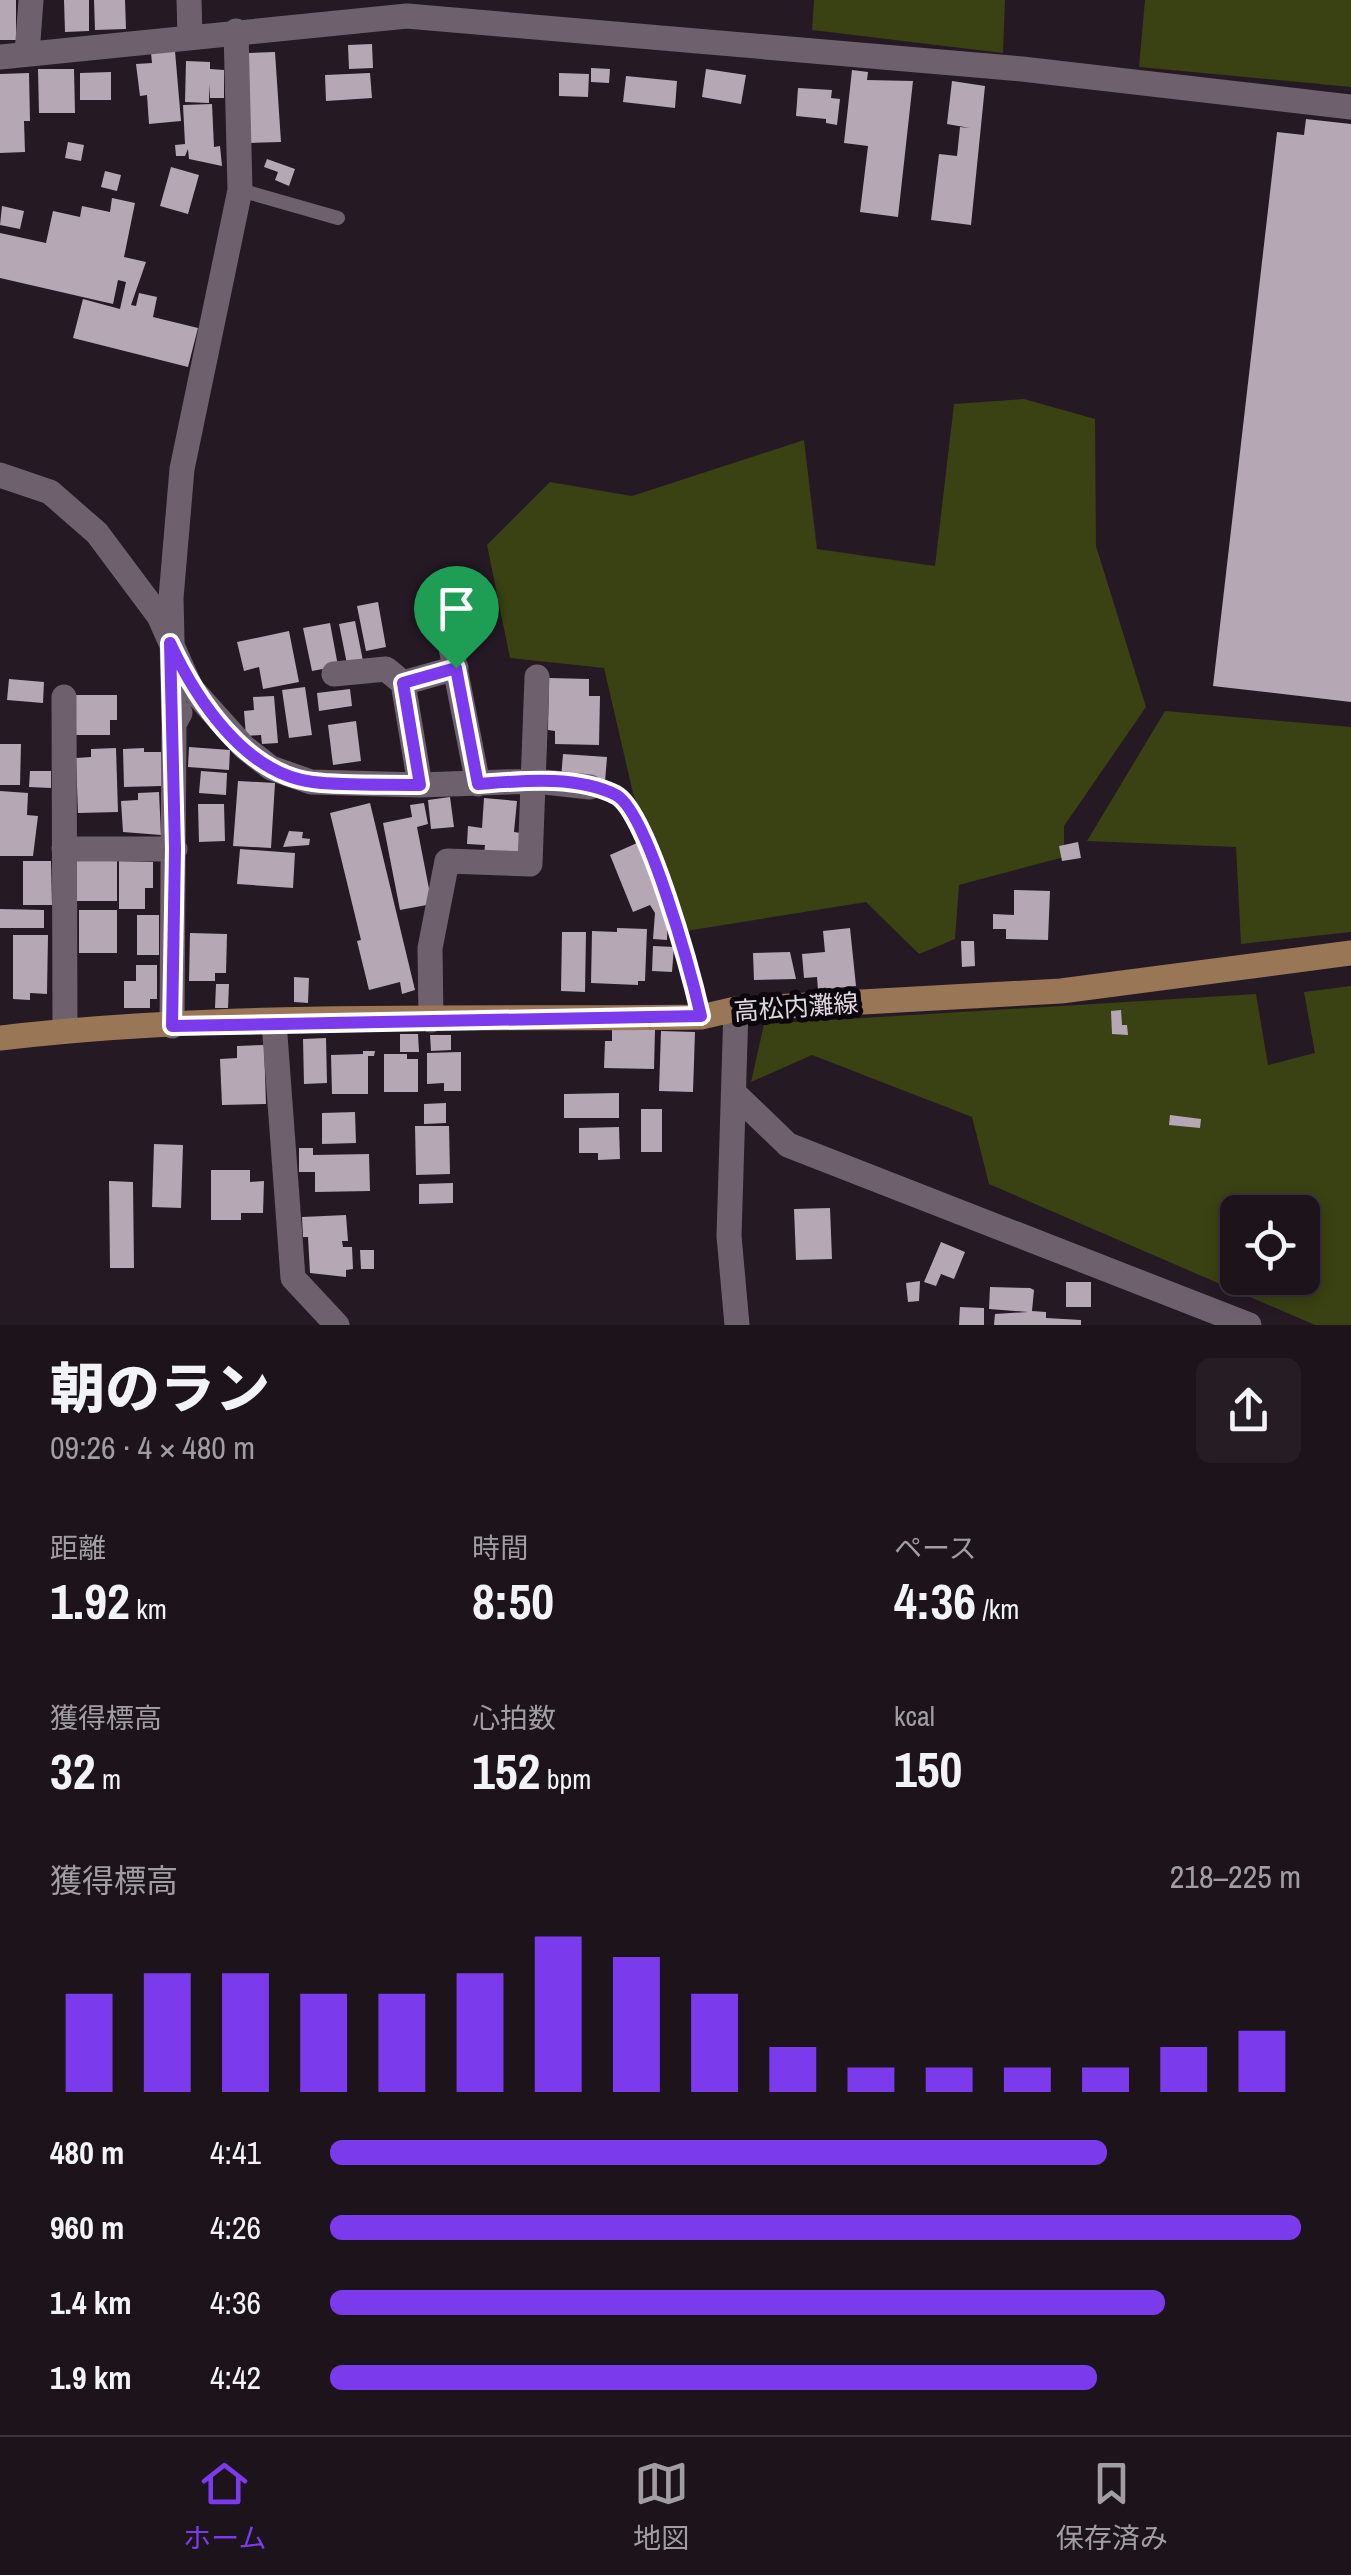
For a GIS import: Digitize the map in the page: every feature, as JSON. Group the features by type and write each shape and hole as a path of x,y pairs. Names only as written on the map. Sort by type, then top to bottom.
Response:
{"main road":[{"name":"高松内灘線","path":"0,1038 65,1030 274,1022 701,1016 736,1009 1060,991 1351,953"}],"street":[{"path":"27,54 31,0"},
{"path":"189,0 190,36"},
{"path":"0,57 236,30 406,16 1022,69 1351,107"},
{"path":"172,1026 175,849 170,643 182,469 240,190 236,30"},
{"path":"0,476 50,492 97,533 159,616 191,688 244,748 271,768 311,782 420,785 536,781 590,787"},
{"path":"441,597 478,784"},
{"path":"403,683 456,668"},
{"path":"334,674 386,669 403,683 420,785"},
{"path":"431,1020 430,948 447,861 530,864 537,676"},
{"path":"174,724 191,688"},
{"path":"64,698 65,1030"},
{"path":"64,849 175,849"},
{"path":"736,1009 729,1236 737,1325"},
{"path":"274,1022 293,1278 337,1325"},
{"path":"734,1093 788,1145 1249,1325"}],"lane":[{"path":"240,190 338,218"}],"path":[{"path":"590,787 620,796 636,822 682,936 701,1016"}],"green space":[{"path":"814,0 1005,0 1003,53 812,30"},
{"path":"1145,0 1351,0 1351,87 1139,67"},
{"path":"1024,399 1095,419 1096,546 1146,707 1064,826 1064,857 959,885 955,939 919,954 866,902 686,931 633,793 604,668 510,658 487,545 550,482 632,496 804,440 817,549 935,566 954,404"},
{"path":"1165,711 1351,727 1351,932 1241,944 1236,847 1087,841"},
{"path":"1351,986 1351,1325 1315,1325 1246,1295 1320,1295 1320,1195 1220,1195 1220,1284 989,1184 972,1117 812,1055 751,1082 764,1024 1256,994 1268,1065 1315,1053 1304,992"}],"building":[{"path":"0,0 16,0 16,40 0,40"},
{"path":"64,0 89,0 89,31 65,32"},
{"path":"94,0 125,0 126,29 95,30"},
{"path":"372,44 373,68 349,69 348,45"},
{"path":"175,51 181,121 149,124 147,95 140,96 136,64 152,63 151,53"},
{"path":"275,52 281,142 250,143 247,53"},
{"path":"186,61 210,62 210,69 224,70 224,98 210,98 209,84 209,103 185,102"},
{"path":"591,68 610,69 609,83 591,82"},
{"path":"38,69 74,69 75,113 39,113"},
{"path":"706,69 746,75 741,104 702,97"},
{"path":"852,70 868,72 867,80 913,81 898,217 860,212 868,146 844,143"},
{"path":"111,72 111,100 80,100 80,73"},
{"path":"29,73 30,121 24,121 25,152 0,153 0,74"},
{"path":"370,73 372,98 326,101 325,75"},
{"path":"559,73 589,74 588,97 559,96"},
{"path":"626,76 677,81 675,108 623,102"},
{"path":"952,81 985,86 971,225 931,220 939,154 957,156 960,127 970,128 947,124"},
{"path":"798,88 832,90 831,98 840,99 837,125 826,123 826,119 796,116"},
{"path":"212,104 214,147 220,146 222,166 189,159 188,149 185,156 176,156 175,145 185,144 183,105"},
{"path":"1306,119 1351,124 1351,702 1213,686 1277,132 1304,135"},
{"path":"68,142 84,145 81,161 65,158"},
{"path":"267,159 295,169 289,186 275,180 278,172 264,167"},
{"path":"171,167 199,175 188,214 160,206"},
{"path":"105,171 121,175 117,191 101,187"},
{"path":"112,198 135,203 124,257 146,262 131,305 136,306 139,293 157,297 153,317 198,328 188,367 73,338 83,299 120,309 126,282 118,280 113,304 0,278 0,233 46,243 53,211 80,217 82,206 110,212"},
{"path":"2,206 24,211 20,229 0,225"},
{"path":"378,602 386,647 366,651 357,606"},
{"path":"355,621 363,661 347,664 339,624"},
{"path":"330,623 338,666 312,671 303,628"},
{"path":"289,631 299,682 263,689 259,667 244,671 237,642"},
{"path":"549,678 589,679 589,696 600,696 599,745 555,744 555,731 548,730"},
{"path":"9,679 44,682 43,703 7,700"},
{"path":"305,687 312,735 289,738 282,690"},
{"path":"350,689 352,706 319,711 317,693"},
{"path":"71,695 117,695 117,720 110,720 110,735 71,735"},
{"path":"274,696 278,743 262,744 261,735 246,736 244,711 254,710 253,697"},
{"path":"356,721 361,761 333,765 328,725"},
{"path":"0,744 21,744 20,785 0,785"},
{"path":"189,747 230,750 229,770 188,767"},
{"path":"116,748 118,812 78,813 76,758 91,757 91,749"},
{"path":"144,748 144,752 161,752 162,786 124,787 123,749"},
{"path":"563,754 607,757 605,782 561,779"},
{"path":"30,771 51,771 51,788 29,787"},
{"path":"201,771 227,773 226,795 199,793"},
{"path":"238,781 275,783 271,848 233,846"},
{"path":"0,791 28,793 27,815 38,816 33,856 0,856"},
{"path":"159,792 161,835 123,832 121,801 138,800 138,793"},
{"path":"450,797 454,827 431,829 428,800"},
{"path":"484,798 517,801 514,832 528,834 525,863 484,855 485,845 467,844 468,826 482,828"},
{"path":"370,803 415,990 402,994 400,982 369,990 330,813"},
{"path":"424,803 428,824 417,827 432,904 400,910 383,823 412,817 410,805"},
{"path":"198,804 224,804 225,841 199,842"},
{"path":"289,831 303,832 302,838 310,839 309,845 283,847"},
{"path":"1078,842 1081,858 1062,861 1059,846"},
{"path":"637,843 668,915 667,940 653,939 655,913 650,905 633,912 610,855"},
{"path":"240,849 295,853 293,888 237,884"},
{"path":"76,856 117,856 117,901 72,901"},
{"path":"23,861 51,861 52,905 23,905"},
{"path":"119,861 153,862 153,888 145,888 145,909 119,909"},
{"path":"1014,890 1050,891 1048,940 1006,939 1006,929 993,929 993,914 1014,915"},
{"path":"0,909 44,910 44,928 0,928"},
{"path":"79,910 117,910 117,953 79,953"},
{"path":"137,915 159,915 159,955 137,955"},
{"path":"617,928 647,929 645,981 638,981 638,985 591,983 592,931 617,932"},
{"path":"850,928 856,986 818,990 817,977 804,978 802,954 825,952 823,931"},
{"path":"562,932 586,932 585,992 561,991"},
{"path":"190,933 227,934 226,973 215,973 215,981 189,981"},
{"path":"13,935 48,935 47,994 30,993 30,1000 13,999"},
{"path":"961,941 974,941 975,966 962,967"},
{"path":"653,946 674,947 672,972 652,971"},
{"path":"790,952 796,979 754,980 753,953"},
{"path":"136,965 157,965 157,999 150,999 150,1008 124,1008 124,981 136,981"},
{"path":"294,977 309,978 308,1003 294,1002"},
{"path":"216,984 229,984 228,1008 215,1008"},
{"path":"1121,1010 1122,1025 1127,1025 1128,1035 1112,1034 1111,1011"},
{"path":"612,1029 655,1030 654,1069 604,1068 605,1041 612,1041"},
{"path":"661,1031 695,1032 693,1092 659,1091"},
{"path":"400,1034 418,1034 419,1052 400,1052"},
{"path":"430,1035 451,1035 451,1050 431,1051"},
{"path":"326,1038 327,1083 304,1084 303,1039"},
{"path":"264,1045 266,1104 222,1105 220,1059 237,1058 237,1046"},
{"path":"375,1051 374,1056 368,1056 368,1094 332,1094 331,1055"},
{"path":"461,1052 461,1091 444,1091 444,1083 427,1084 427,1053"},
{"path":"384,1054 407,1054 407,1059 418,1059 418,1092 384,1092"},
{"path":"619,1093 619,1118 564,1118 564,1094"},
{"path":"446,1103 446,1123 424,1124 424,1104"},
{"path":"641,1109 662,1109 662,1152 641,1152"},
{"path":"355,1112 356,1143 322,1144 322,1113"},
{"path":"1170,1115 1201,1119 1200,1128 1169,1125"},
{"path":"415,1126 449,1126 450,1174 416,1175"},
{"path":"619,1127 620,1159 598,1160 598,1153 579,1153 579,1128"},
{"path":"154,1144 183,1145 181,1208 152,1207"},
{"path":"299,1148 313,1148 313,1155 369,1154 370,1191 315,1192 315,1172 299,1172"},
{"path":"211,1170 250,1170 250,1182 264,1181 263,1213 241,1213 241,1220 211,1220"},
{"path":"109,1181 133,1182 134,1268 110,1268"},
{"path":"453,1183 453,1203 419,1204 419,1184"},
{"path":"830,1208 832,1259 796,1260 794,1209"},
{"path":"346,1215 348,1241 342,1241 343,1247 352,1247 353,1269 346,1270 346,1277 310,1273 308,1237 303,1237 302,1217"},
{"path":"941,1242 965,1252 954,1279 941,1274 936,1286 924,1282"},
{"path":"360,1250 374,1250 374,1269 361,1269"},
{"path":"920,1281 919,1301 908,1302 906,1283"},
{"path":"1066,1282 1091,1282 1091,1307 1066,1307"},
{"path":"990,1287 1030,1288 1034,1290 1032,1311 1046,1312 1046,1318 1081,1320 1081,1325 994,1325 995,1314 1028,1312 989,1309"},
{"path":"960,1307 984,1308 984,1325 959,1325"}],"route":[{"path":"170,643 191,688 244,748 271,768 311,782 420,785 403,683 456,668 478,784 536,781 590,787 620,796 636,822 682,936 701,1016 172,1026 175,849 170,643"}]}
